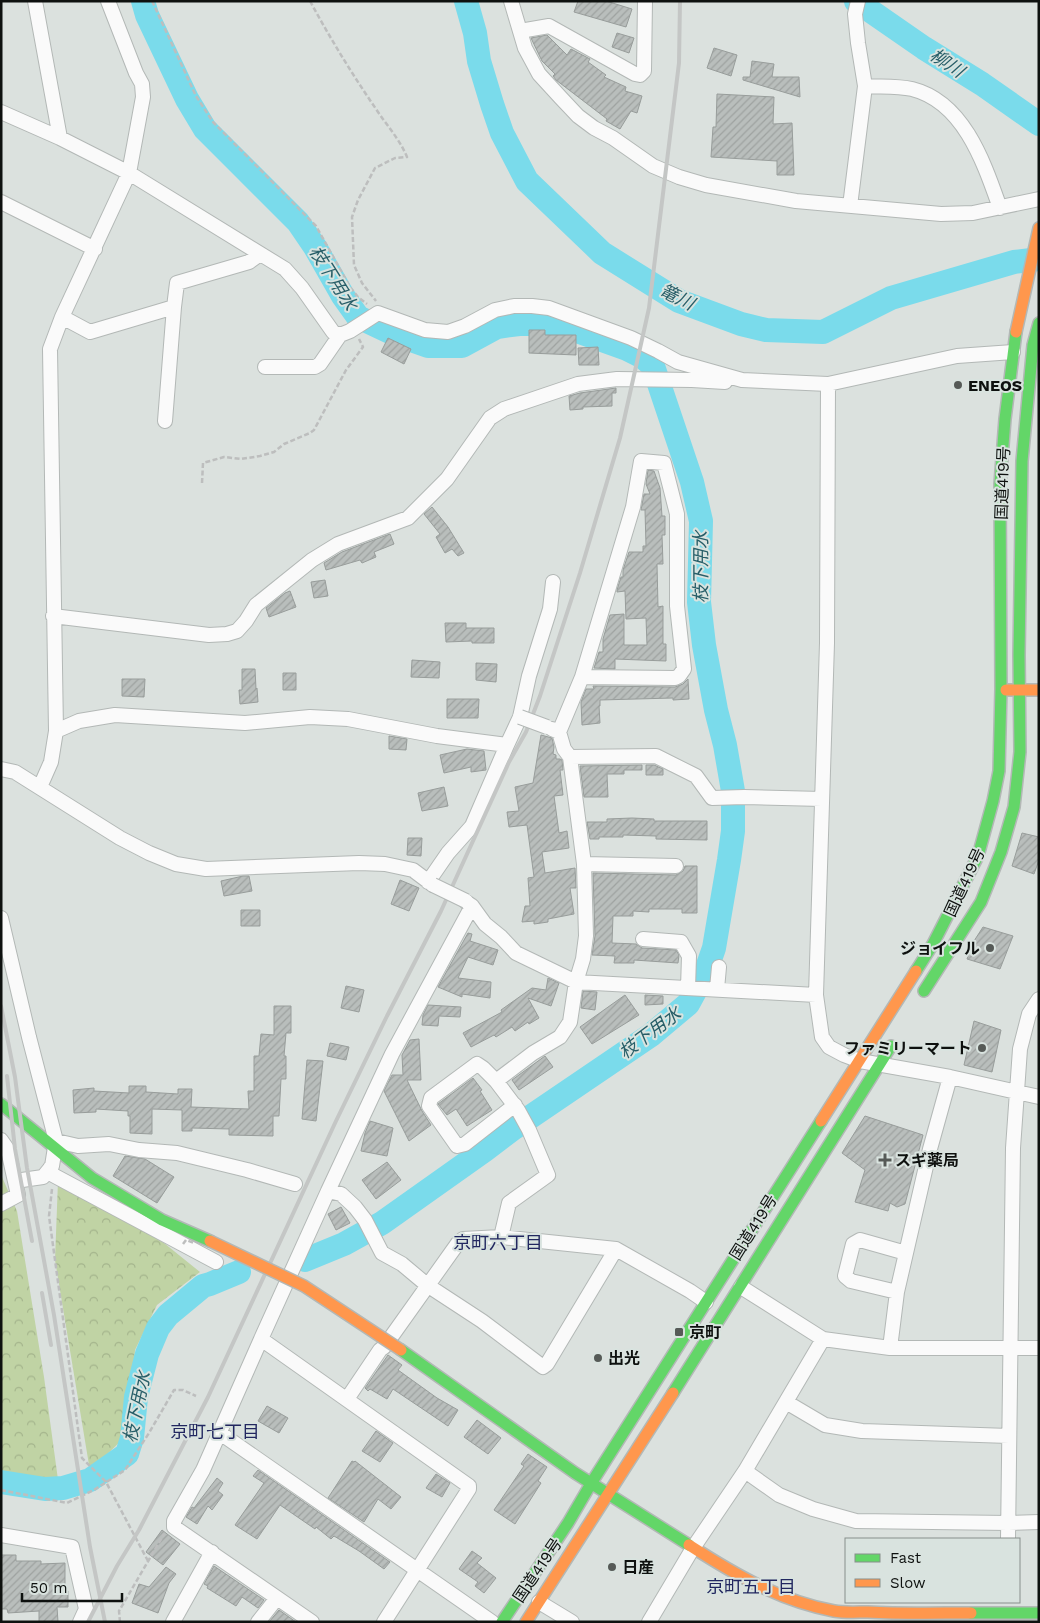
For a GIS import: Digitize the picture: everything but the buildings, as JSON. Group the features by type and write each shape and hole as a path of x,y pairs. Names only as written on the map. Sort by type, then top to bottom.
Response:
{"main road":[{"name":"国道419号","path":"502,1622 568,1523 772,1196 934,944 978,856 999,771 1001,689 1000,484 1007,400 1015,338 1039,228"},
{"name":"国道419号","path":"916,1002 981,902 1001,852 1014,807 1020,752 1022,461 1026,407 1037,336"},
{"path":"1001,689 1019,691 1039,690"},
{"name":"国道419号","path":"526,1622 741,1287 898,1033"},
{"path":"1,1104 55,1144 92,1178 106,1187 162,1220 304,1286 402,1350 575,1473 592,1482 723,1567 760,1587 835,1616 1004,1607 1039,1613"}],"street":[{"path":"35,1 60,138"},
{"path":"40,787 51,762 56,731 49,360 52,344 62,317 129,173 143,90 108,1"},
{"path":"511,1 524,48 539,74 578,116 653,166 679,177 706,185 796,200 941,214 973,213 1039,200"},
{"path":"520,31 549,26 640,75 644,71 645,1"},
{"path":"850,206 865,86 855,14 858,1"},
{"path":"865,86 911,89 938,100 964,127 984,165 1000,208"},
{"path":"1,112 60,138 129,173 285,269 302,288 333,332 348,332"},
{"path":"1,202 95,249"},
{"path":"165,421 177,282 249,262 260,254"},
{"path":"264,367 315,367 320,364 348,332 375,315 425,330 448,332 465,326 495,310 514,306 532,306 549,308 631,338 658,350 678,362 742,380"},
{"path":"62,317 90,332 174,307"},
{"path":"53,616 209,635 227,634 237,631 256,605 312,560 338,544 408,518 447,479 490,418 504,409 578,384 617,379 723,382 742,380 828,384 957,356 1013,352"},
{"path":"828,384 827,643 816,995 822,1037 829,1047 860,1061 950,1077 1039,1097"},
{"path":"553,729 582,677 633,507 641,461 664,463 678,514 677,606 684,669 675,678 582,677"},
{"path":"431,883 448,853 472,826 520,717 529,676 553,597 553,582"},
{"path":"56,731 79,722 115,715 245,723 310,717 348,719 437,736 507,744"},
{"path":"496,1081 533,1053 560,1037 570,1022 586,936 584,864 570,757 553,729 520,717"},
{"path":"570,757 656,756 696,776 712,798 744,797 822,800"},
{"path":"1,769 15,772 120,838 148,853 176,864 206,869 359,863 385,864 413,870 431,883 469,904 485,924 516,953 576,982 816,995"},
{"path":"584,864 676,866"},
{"path":"312,1622 174,1527 174,1521 203,1470 328,1190 392,1054 469,904"},
{"path":"1,918 55,1144 52,1172"},
{"path":"643,939 682,942 689,956 688,988"},
{"path":"715,989 719,967"},
{"path":"1008,1538 1013,1148 1020,1049 1030,1014 1039,999"},
{"path":"501,1237 509,1203 548,1175 530,1130 517,1108 496,1081 477,1064 431,1098 429,1106 457,1146 465,1144 517,1108"},
{"path":"890,1348 896,1292 930,1149 950,1077"},
{"path":"1,1140 8,1150 18,1195 1,1204"},
{"path":"55,1144 78,1146 109,1144 138,1150 177,1153 295,1184"},
{"path":"15,1181 43,1177 52,1172"},
{"path":"52,1172 216,1262"},
{"path":"328,1190 341,1194 355,1206 376,1239 382,1253 402,1264 428,1285 482,1321 543,1367 547,1364 616,1249"},
{"path":"347,1399 458,1243 463,1239 501,1237 616,1249 706,1302"},
{"path":"896,1292 851,1281 845,1276 853,1244 860,1240 906,1253"},
{"path":"741,1287 823,1339 890,1348 1039,1348"},
{"path":"261,1339 469,1486 469,1490 384,1622"},
{"path":"648,1622 693,1548 745,1471 823,1339"},
{"path":"786,1402 825,1425 862,1431 1009,1436"},
{"path":"220,1433 492,1622"},
{"path":"745,1471 779,1495 813,1509 856,1521 1039,1522"},
{"path":"1,1535 72,1547 86,1609 80,1622"},
{"path":"173,1622 212,1552"},
{"path":"258,1622 276,1598"},
{"path":"538,1602 572,1622"}],"path":[{"path":"152,1 196,96 213,122 316,226 350,287 375,315"},
{"path":"310,1 334,44 376,110 401,142 406,157 395,158 374,168 352,217 354,265 362,283 375,300 375,315"},
{"path":"202,483 203,463 224,457 240,459 274,452 284,444 314,430 346,370 363,347 348,332"},
{"path":"52,1172 49,1216 82,1458 106,1482 148,1561"},
{"path":"1,1490 67,1502 94,1490 125,1470 174,1390 183,1390 196,1396"},
{"path":"120,1622 119,1611 168,1527 174,1527"}],"green space":[{"path":"2,1177 17,1211 44,1377 59,1487 1,1477"},
{"path":"58,1181 164,1243 200,1272 157,1305 135,1350 129,1433 90,1471 55,1260"}],"waterway":[{"name":"枝下用水","path":"143,1 147,15 187,99 205,129 298,222 358,317 394,334 428,346 462,346 497,327 538,324 574,330 627,349 643,357 653,366 692,482 701,521 699,602 704,645 733,791 733,831 729,860 714,948 706,971 688,1004 651,1035 514,1128 382,1223 344,1244 305,1260"},
{"name":"篭川","path":"466,1 475,33 479,61 492,104 502,133 527,181 602,253 679,301 741,324 766,330 823,332 891,298 1014,262 1039,259"},
{"name":"柳川","path":"856,1 1039,124"},
{"name":"枝下用水","path":"1,1482 45,1489 63,1488 90,1480 127,1454 132,1438 136,1397 147,1354 158,1328 168,1315 203,1286 239,1272"}],"railway":[{"path":"88,1622 117,1566 139,1530 208,1397 336,1121 441,911 509,762 526,732 540,696 580,573 620,438 649,308 679,63 680,1"},
{"path":"1,1006 15,1077 27,1168 54,1315 90,1547 105,1622"},
{"path":"7,1076 15,1149 32,1241"},
{"path":"42,1293 51,1345"}],"traffic: fast":[{"path":"924,991 981,902 1001,852 1014,807 1020,752 1019,655 1022,461 1033,345 1039,323"},
{"path":"916,971 933,944 978,856 999,771 1001,689 1000,484 1005,419 1016,332"},
{"path":"673,1393 891,1046"},
{"path":"1,1104 92,1178 162,1220 210,1241"},
{"path":"502,1622 568,1523 592,1482 821,1121"},
{"path":"401,1350 575,1473 689,1545"},
{"path":"971,1613 1039,1613"}],"traffic: slow":[{"path":"1016,332 1039,228"},
{"path":"1006,690 1039,690"},
{"path":"821,1121 916,971"},
{"path":"210,1241 304,1286 401,1350"},
{"path":"526,1622 673,1393"},
{"path":"689,1545 758,1585 795,1601 834,1611 971,1613"}],"place":[{"name":"ENEOS","path":"958,385"},
{"name":"ジョイフル","path":"990,948"},
{"name":"ファミリーマート","path":"982,1048"},
{"name":"スギ薬局","path":"885,1160"},
{"name":"京町","path":"679,1332"},
{"name":"出光","path":"598,1358"},
{"name":"日産","path":"612,1567"}],"district":[{"name":"京町六丁目","path":"498,1243"},
{"name":"京町七丁目","path":"215,1432"},
{"name":"京町五丁目","path":"751,1587"}]}
